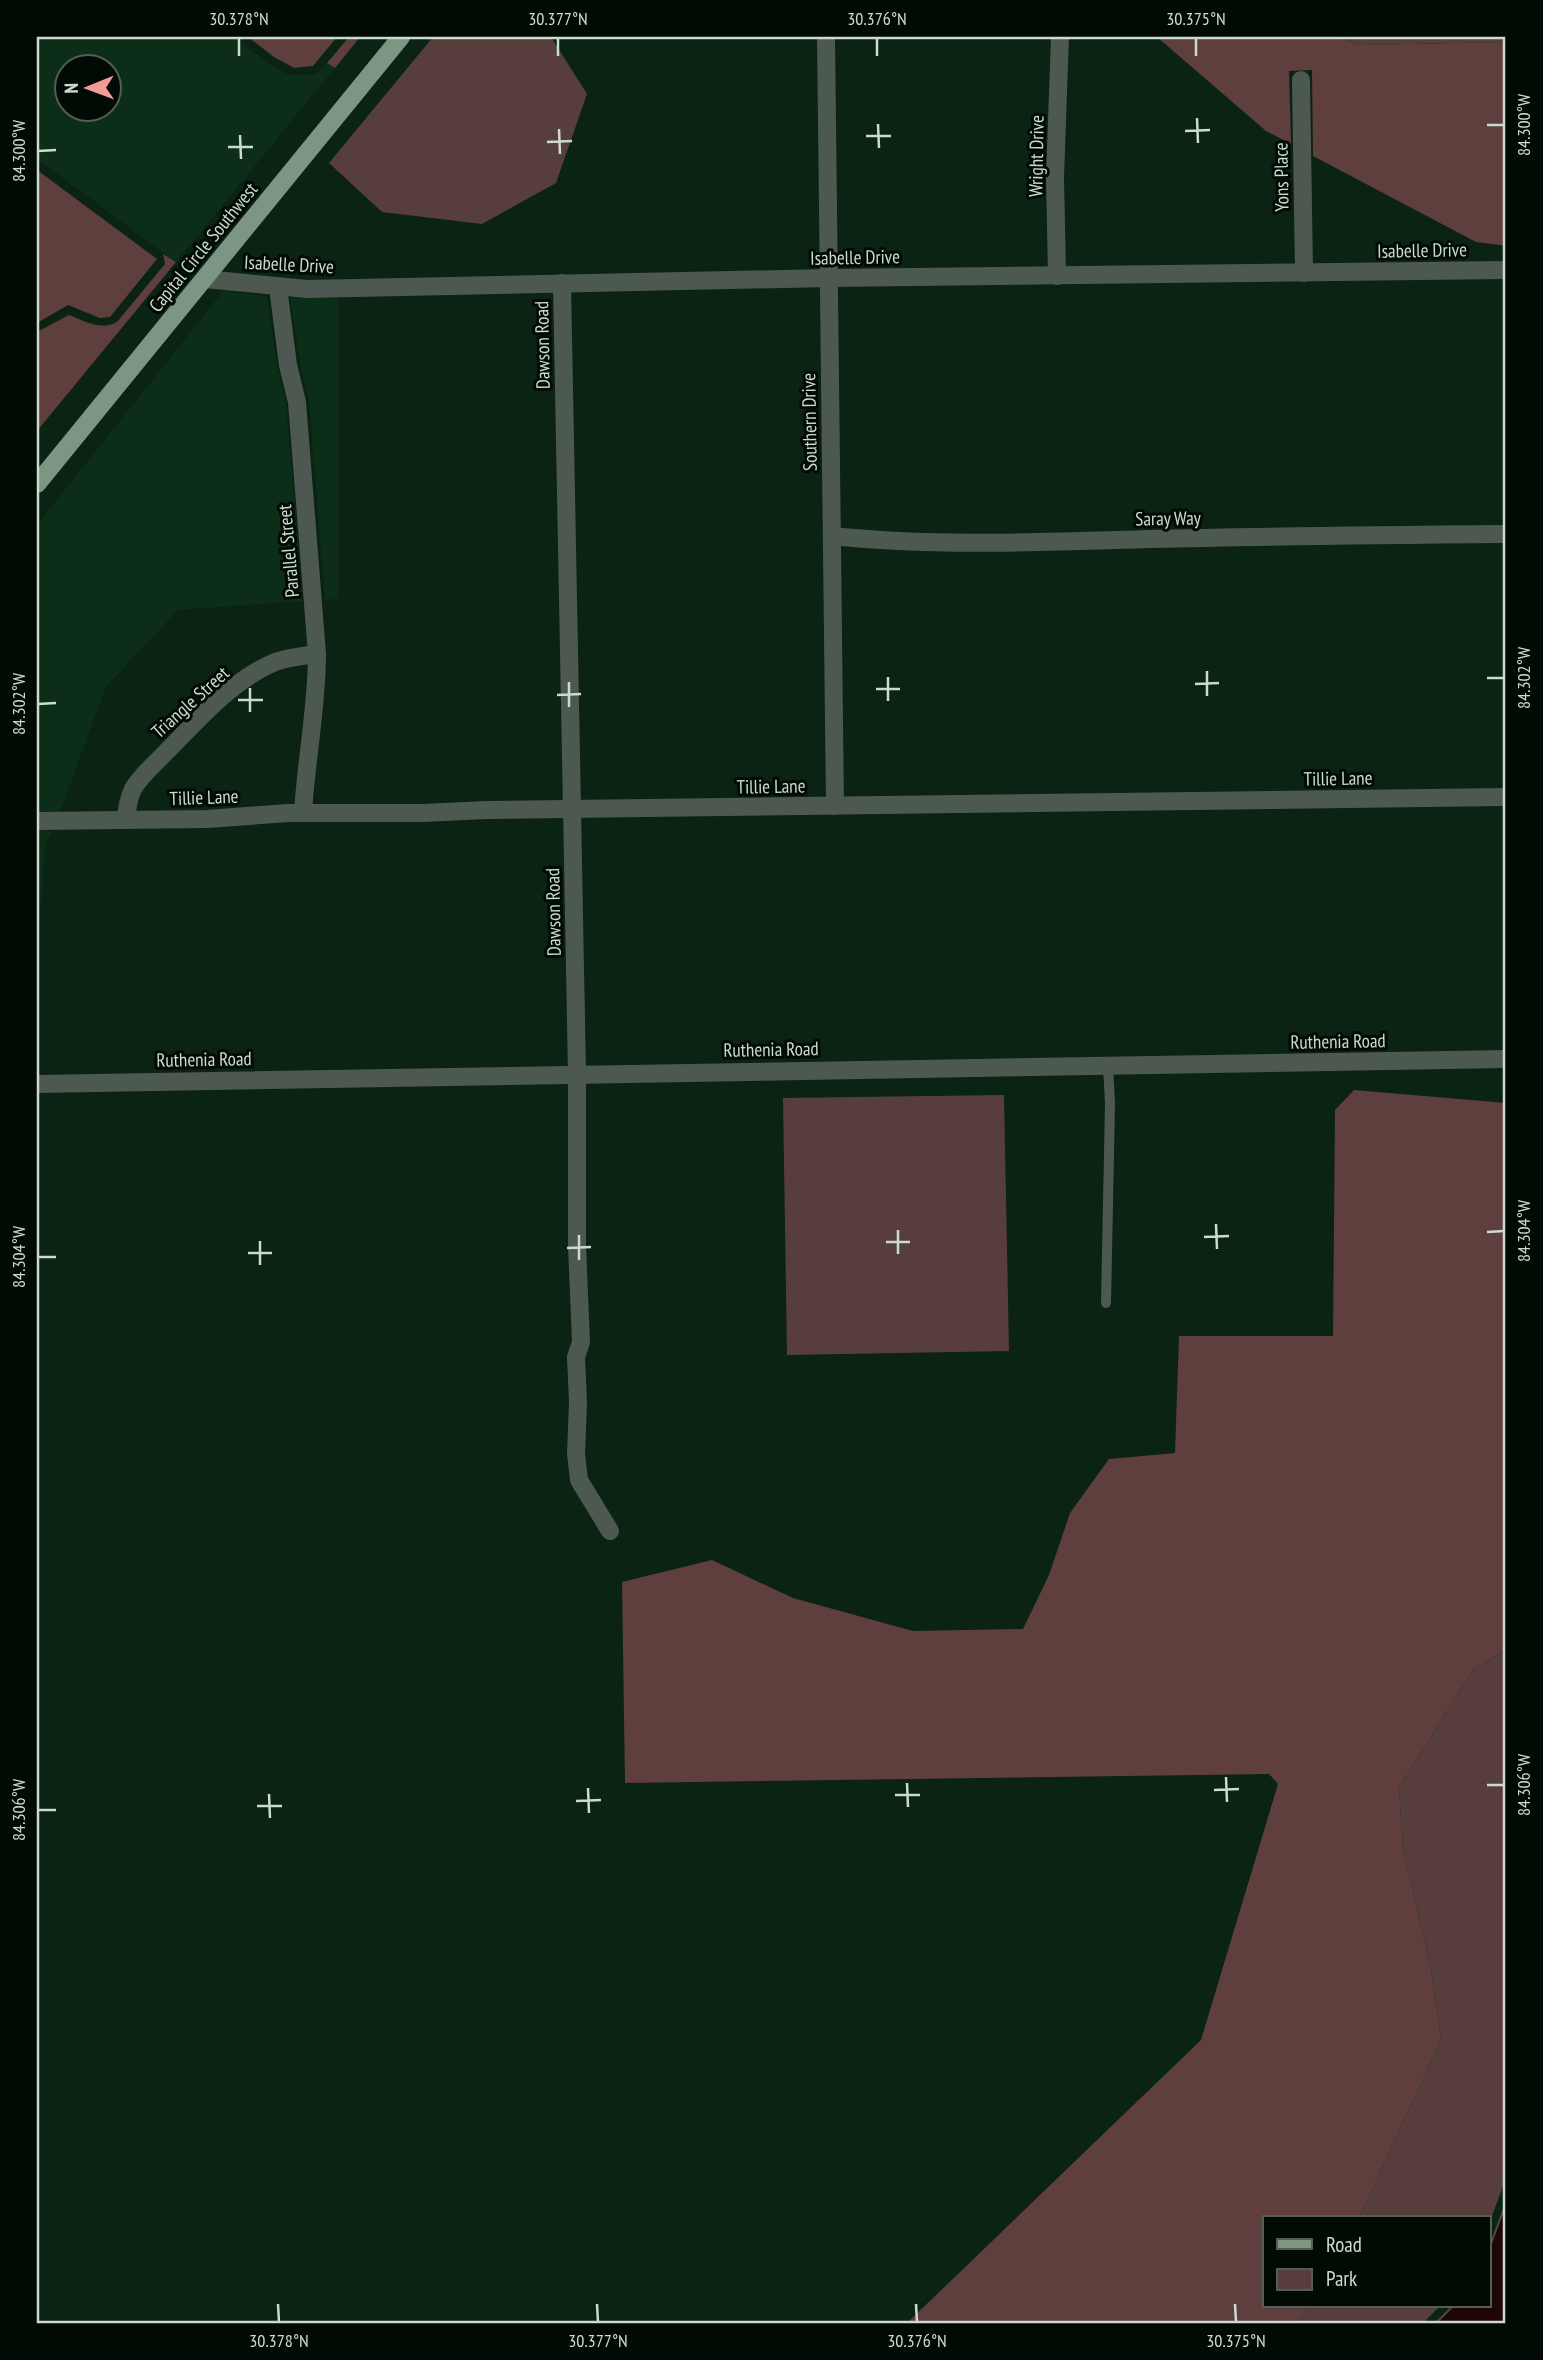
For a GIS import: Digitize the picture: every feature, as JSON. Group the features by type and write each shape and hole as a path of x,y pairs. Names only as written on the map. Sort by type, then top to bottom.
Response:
{"main road":[{"name":"Capital Circle Southwest","path":"37,484 401,37"}],"street":[{"name":"Southern Drive","path":"826,37 835,806"},
{"name":"Wright Drive","path":"1057,276 1055,177 1060,37"},
{"name":"Yons Place","path":"1301,80 1304,273"},
{"name":"Isabelle Drive","path":"205,279 307,289 829,278 1506,270"},
{"name":"Dawson Road","path":"562,283 577,1073 577,1246 581,1342 576,1357 576,1454 579,1480 610,1531"},
{"name":"Parallel Street","path":"278,287 288,365 299,414 317,654 317,685 303,813"},
{"name":"Saray Way","path":"832,536 889,542 951,544 1506,534"},
{"name":"Triangle Street","path":"126,820 128,803 139,780 229,692 275,662 294,656 317,654"},
{"name":"Tillie Lane","path":"37,821 207,819 303,813 1506,797"},
{"name":"Ruthenia Road","path":"37,1084 1506,1059"}],"lane":[{"path":"1105,1303 1110,1104 1108,1065"}],"shaded area":[{"path":"37,37 234,37 269,64 289,75 314,75 327,63 335,68 176,262 37,159"},
{"path":"248,37 337,37 313,66 294,68"},
{"path":"349,37 360,37 335,68 327,63"},
{"path":"1157,37 1337,37 1360,45 1506,42 1506,246 1476,242 1313,156 1312,70 1289,71 1291,144 1266,131"},
{"path":"37,170 157,259 110,317 100,318 68,305 37,323"},
{"path":"163,254 176,262 37,431 37,332 69,315 105,326 117,322 165,264"},
{"path":"223,291 267,296 277,366 286,404 303,601 178,610 106,687 60,812 37,811 37,525"},
{"path":"290,297 338,298 338,599 325,600 309,401"},
{"path":"37,830 52,831 45,846 37,955"},
{"path":"1354,1090 1506,1103 1506,1650 1473,1670 1399,1788 1403,1849 1430,1964 1441,2040 1360,2216 1263,2216 1263,2308 1308,2308 1298,2323 907,2323 1201,2040 1278,1784 1269,1774 625,1783 622,1582 712,1560 793,1598 913,1631 1023,1629 1049,1575 1070,1513 1109,1459 1175,1453 1179,1336 1333,1336 1335,1110"},
{"path":"1506,2203 1506,2323 1436,2323 1451,2308 1490,2308 1490,2246"}],"green space":[{"path":"433,37 551,37 587,94 556,183 482,224 382,212 329,163"},
{"path":"1338,37 1506,37 1506,42 1360,45"},
{"path":"1004,1095 1009,1351 787,1355 783,1098"},
{"path":"1506,1650 1506,2178 1490,2221 1490,2216 1360,2216 1441,2040 1430,1964 1403,1849 1399,1788 1473,1670"},
{"path":"1308,2308 1438,2308 1423,2323 1298,2323"}]}
